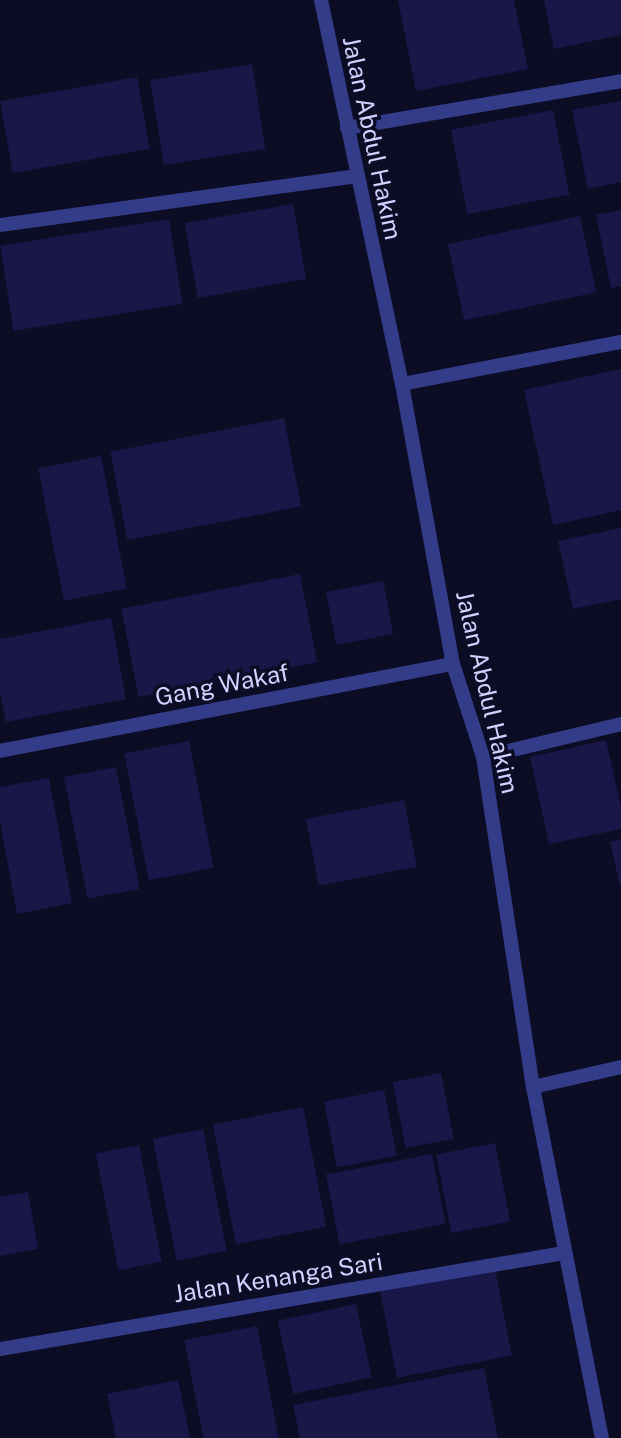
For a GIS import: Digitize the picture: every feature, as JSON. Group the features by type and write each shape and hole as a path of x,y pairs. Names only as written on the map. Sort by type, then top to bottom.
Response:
{"street":[{"name":"Jalan Abdul Hakim","path":"321,0 402,384 453,664 483,757 533,1087 602,1438"},
{"path":"347,128 621,81"},
{"path":"0,225 356,176"},
{"path":"402,384 621,342"},
{"name":"Gang Wakaf","path":"0,751 453,664"},
{"path":"483,757 621,724"},
{"path":"533,1087 621,1067"},
{"name":"Jalan Kenanga Sari","path":"0,1349 564,1253"}],"building":[{"path":"398,0 514,0 528,69 416,91"},
{"path":"544,0 621,0 621,35 554,49"},
{"path":"252,64 265,149 164,165 150,80"},
{"path":"137,77 150,149 13,173 0,101"},
{"path":"621,101 621,182 588,189 572,110"},
{"path":"553,110 569,194 467,214 451,130"},
{"path":"293,204 306,279 198,298 185,223"},
{"path":"621,210 621,286 611,288 596,215"},
{"path":"580,216 596,292 464,320 448,244"},
{"path":"169,219 182,304 14,331 0,246"},
{"path":"621,369 621,510 553,525 524,390"},
{"path":"284,418 301,506 127,540 110,452"},
{"path":"101,456 127,589 64,601 38,468"},
{"path":"621,528 621,599 573,609 558,541"},
{"path":"300,574 317,662 139,697 121,609"},
{"path":"383,581 393,634 336,645 326,592"},
{"path":"111,618 126,699 6,722 0,692 0,639"},
{"path":"606,740 621,807 621,829 549,844 530,757"},
{"path":"189,741 214,868 149,880 124,754"},
{"path":"116,767 140,889 88,899 64,777"},
{"path":"49,778 72,903 17,914 0,821 0,787"},
{"path":"404,800 417,867 319,886 306,819"},
{"path":"621,839 621,886 620,886 610,842"},
{"path":"441,1073 454,1139 406,1148 393,1082"},
{"path":"384,1090 397,1156 337,1167 324,1102"},
{"path":"303,1107 326,1227 236,1244 213,1125"},
{"path":"203,1129 227,1251 177,1260 153,1139"},
{"path":"495,1143 510,1222 451,1233 436,1154"},
{"path":"139,1145 162,1262 119,1270 96,1153"},
{"path":"432,1154 446,1224 340,1244 326,1175"},
{"path":"28,1192 38,1249 0,1256 0,1197"},
{"path":"495,1269 512,1355 397,1378 380,1291"},
{"path":"356,1304 372,1377 293,1394 278,1321"},
{"path":"257,1326 279,1438 203,1438 184,1340"},
{"path":"484,1368 498,1438 300,1438 293,1405"},
{"path":"178,1380 190,1438 116,1438 107,1394"}]}
